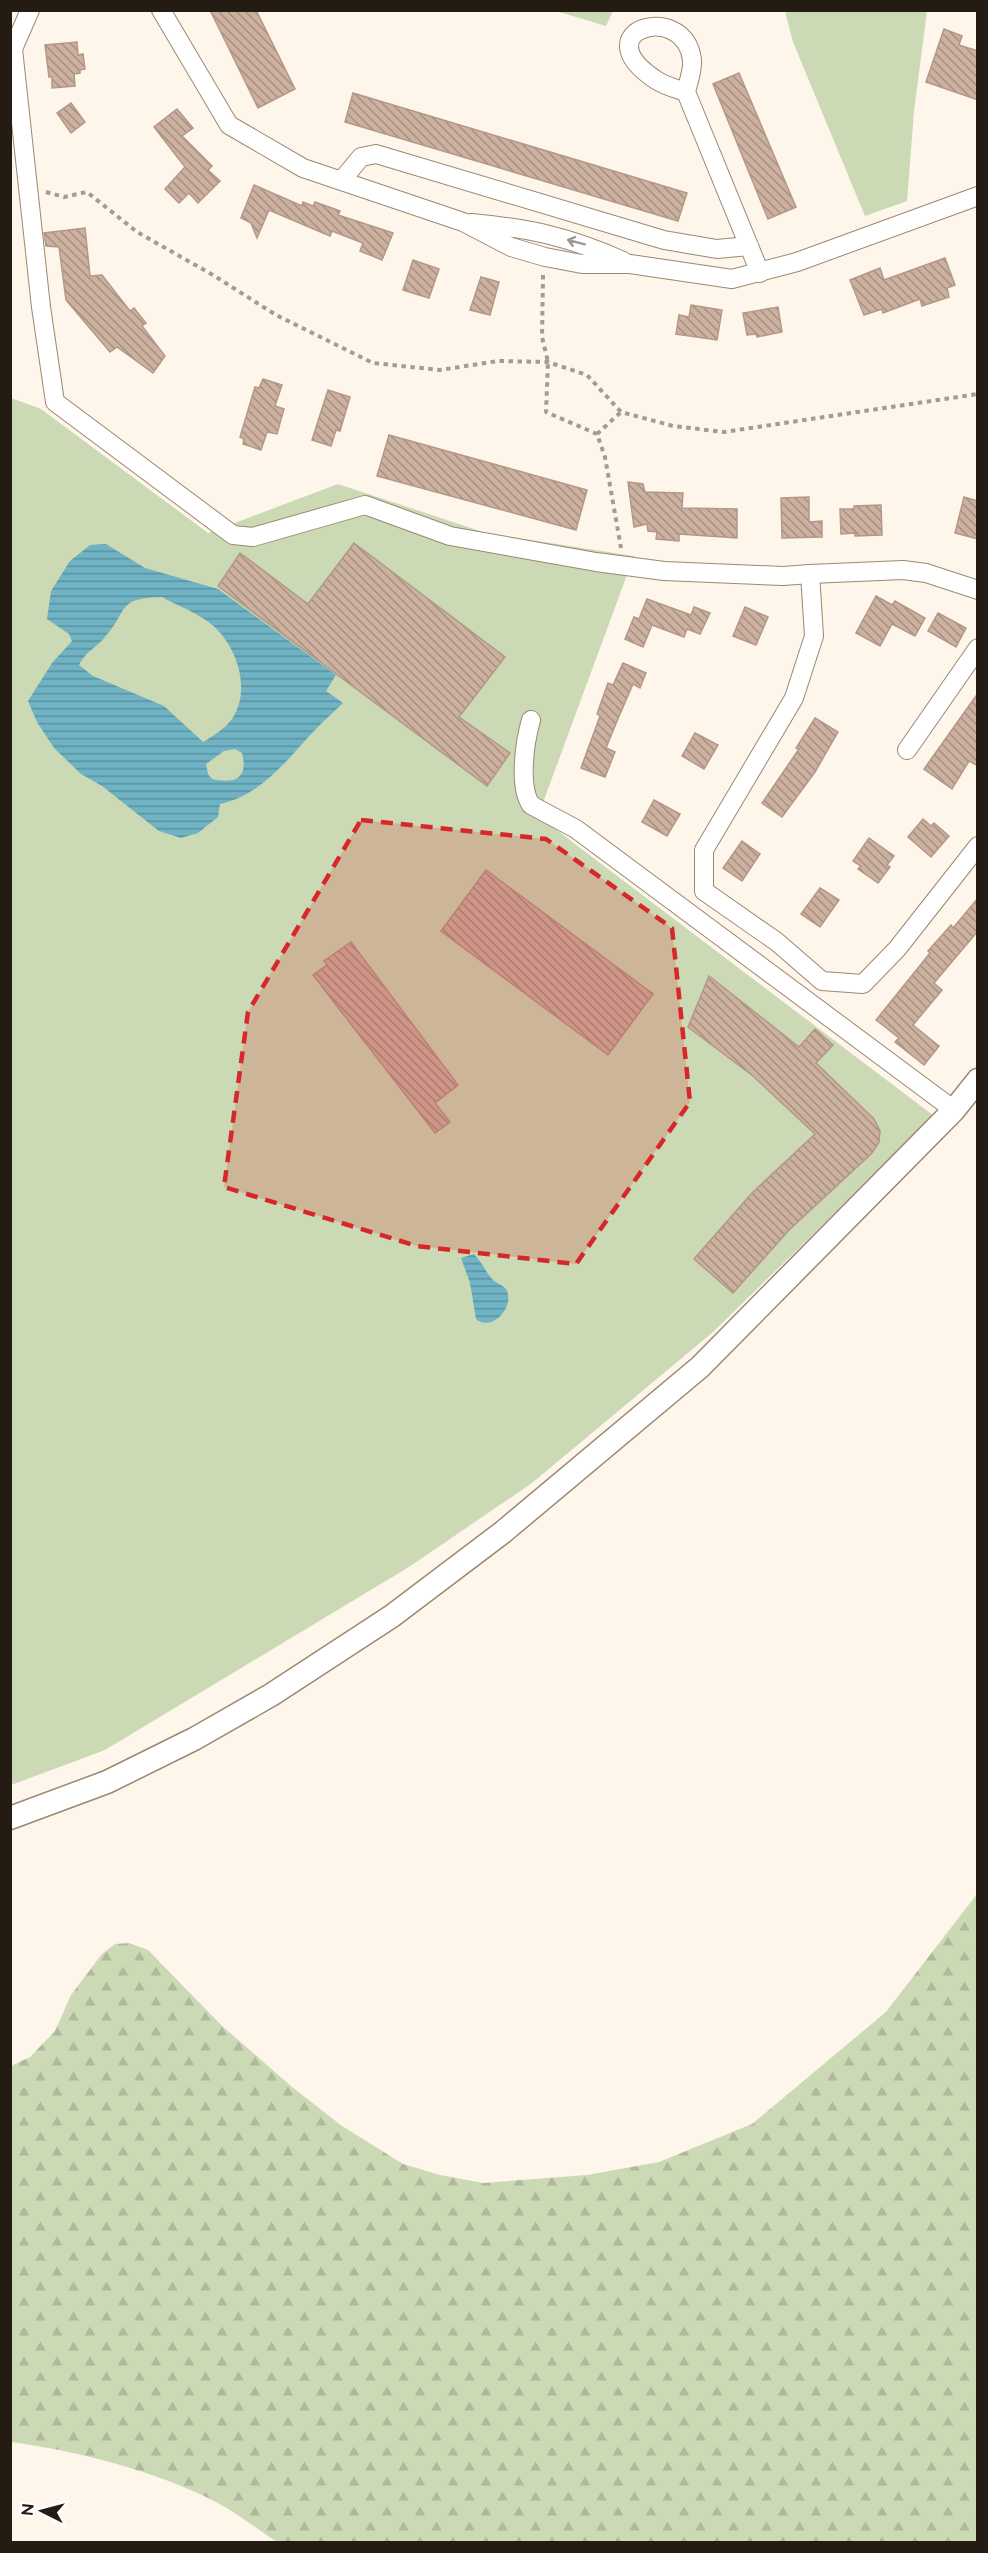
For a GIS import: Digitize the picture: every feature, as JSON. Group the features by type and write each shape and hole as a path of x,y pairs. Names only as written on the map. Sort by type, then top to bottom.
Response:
{"street":[{"path":"30,10 13,49 41,307 55,402 233,536 253,537 365,505 450,536 624,566 664,571 783,576 903,570 926,573 978,590"},
{"path":"161,10 229,125 303,168 463,222 511,247 545,257 582,264 630,264 732,279 797,262 978,196"},
{"path":"686,92 760,273"},
{"path":"342,180 362,157 376,154 664,240 717,249 749,246"},
{"path":"463,222 515,227 549,234 586,244 630,264"},
{"path":"810,574 814,636 794,698 704,850 704,891 777,942 822,981 863,984 897,949 978,846"},
{"path":"906,750 978,648"},
{"path":"531,720 526,735 524,785 526,798 531,805 576,828 954,1110"},
{"path":"10,1818 107,1782 194,1738 271,1695 392,1616 503,1532 700,1368 954,1110 978,1080"}],"path":[{"path":"28,187 64,197 87,192 137,232 213,275 276,315 373,363 440,370 498,361 548,362 587,375 621,412 673,426 724,432 978,394"},
{"path":"545,257 541,286 542,337 548,362 546,412 597,434 604,457 624,566"},
{"path":"597,434 621,412"}],"highlighted area":[{"path":"361,820 546,839 672,928 690,1102 576,1264 417,1246 224,1187 248,1012"}],"green space":[{"path":"556,11 613,11 606,26"},
{"path":"785,11 927,11 914,111 907,201 865,216 793,42"},
{"path":"11,398 41,409 208,533 338,484 486,533 634,556 538,816 934,1116 713,1332 532,1483 409,1567 105,1750 11,1785"},
{"path":"977,1894 977,2542 277,2542 224,2506 168,2481 89,2457 11,2442 11,2066 30,2057 55,2031 71,1995 102,1954 115,1944 129,1943 148,1950 221,2025 292,2087 342,2126 403,2164 440,2175 483,2183 587,2175 659,2162 752,2124 886,2012"}],"water":[{"path":"106,544 145,568 218,589 336,675 326,691 343,703 316,728 272,776 248,793 220,804 218,817 198,833 181,838 159,831 102,786 81,774 54,748 37,722 28,701 52,663 72,641 69,634 47,619 51,591 70,561 90,545","holes":["162,597 202,617 217,629 233,652 238,666 241,679 238,707 226,726 203,742 164,706 93,676 79,665 105,637 125,607 137,600","235,749 242,753 244,762 238,778 227,781 212,779 208,774 206,764 224,751"]},
{"path":"474,1254 494,1281 506,1289 508,1295 508,1302 501,1315 489,1322 476,1319 470,1283 461,1258"}],"building":[{"path":"210,10 256,10 295,89 258,108"},
{"path":"944,29 962,36 959,45 978,51 978,100 926,82"},
{"path":"77,42 78,55 83,54 85,69 74,74 75,86 52,88 45,45"},
{"path":"739,73 796,207 768,219 713,84"},
{"path":"353,93 687,193 678,221 345,122"},
{"path":"71,103 85,122 71,133 57,113"},
{"path":"177,109 193,128 182,136 212,166 208,170 220,181 198,203 189,193 179,203 165,189 185,167 154,127"},
{"path":"254,185 302,206 303,202 313,206 315,202 340,211 338,215 393,233 382,260 360,251 363,243 332,231 330,236 269,210 257,238 251,223 241,218"},
{"path":"85,228 90,276 102,275 130,311 134,308 146,323 142,326 165,356 153,373 117,347 110,352 66,300 59,247 46,246 44,233"},
{"path":"945,258 955,285 947,288 949,297 922,306 920,299 883,313 882,309 864,315 850,280 880,268 884,280"},
{"path":"413,260 439,269 429,298 403,290"},
{"path":"481,277 499,282 490,315 470,310"},
{"path":"691,305 722,310 717,340 676,334 679,315 689,317"},
{"path":"778,307 782,332 757,337 756,334 747,335 743,313"},
{"path":"263,379 282,385 275,406 284,409 277,434 267,432 261,450 243,444 244,439 240,437 255,387 259,388"},
{"path":"328,390 350,397 340,431 336,430 331,446 312,440"},
{"path":"389,435 587,490 576,530 377,476"},
{"path":"628,482 643,484 645,492 683,493 682,508 737,509 737,538 679,534 679,541 656,539 657,532 648,531 647,524 634,527"},
{"path":"809,497 809,522 822,521 822,537 782,538 781,498"},
{"path":"964,497 978,501 978,539 955,533"},
{"path":"881,505 882,535 841,534 840,509"},
{"path":"354,543 505,657 459,717 510,753 487,786 218,586 240,553 308,604"},
{"path":"876,596 892,605 895,601 925,618 915,636 892,624 880,646 856,633"},
{"path":"647,599 691,615 694,607 710,613 700,634 687,629 684,637 652,625 643,647 625,639 634,617 639,619"},
{"path":"745,607 768,617 756,645 733,636"},
{"path":"938,613 966,628 956,647 928,631"},
{"path":"623,663 646,673 640,688 633,684 606,748 615,752 605,777 581,768 600,716 597,714 608,683 613,685"},
{"path":"978,693 978,766 969,761 952,789 924,769"},
{"path":"815,718 838,732 815,772 782,817 762,803 799,749 796,748"},
{"path":"695,733 718,745 704,769 682,756"},
{"path":"654,800 680,814 667,836 642,822"},
{"path":"923,819 931,826 934,823 949,836 931,857 908,837"},
{"path":"869,838 894,856 887,865 890,867 878,883 858,869 861,866 853,861"},
{"path":"742,841 760,854 742,881 723,868"},
{"path":"486,870 653,994 608,1055 441,931"},
{"path":"820,888 839,900 820,927 801,914"},
{"path":"978,898 978,931 934,983 942,990 913,1025 939,1046 924,1065 895,1042 899,1038 876,1020 930,953 928,951 951,925 953,928"},
{"path":"351,942 458,1085 435,1103 450,1122 435,1133 313,975 327,965 324,961"},
{"path":"709,976 799,1047 815,1029 833,1045 816,1063 874,1119 880,1131 879,1142 872,1153 789,1230 733,1293 694,1259 752,1193 815,1134 753,1076 688,1027"}]}
